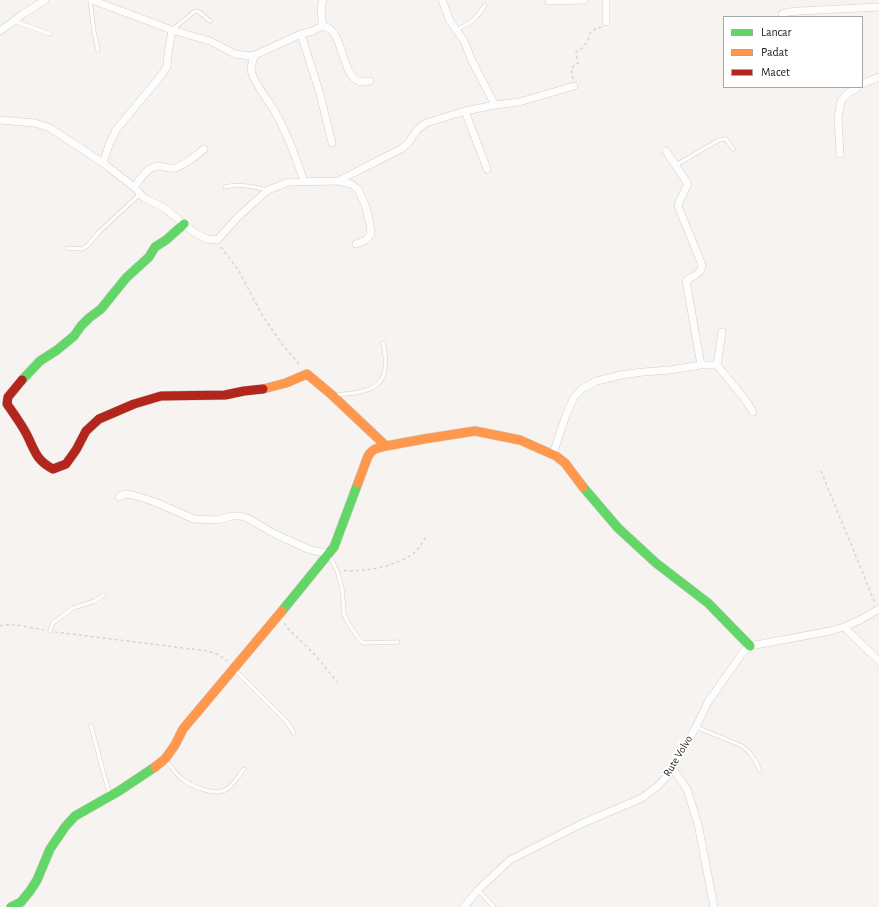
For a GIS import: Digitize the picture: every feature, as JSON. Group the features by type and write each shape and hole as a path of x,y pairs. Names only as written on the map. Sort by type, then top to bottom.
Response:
{"street":[{"path":"0,31 45,0"},
{"path":"91,0 172,30 210,41 235,54 250,56 301,34 313,31 322,26 326,26 330,28 335,35 353,77 360,82 370,81"},
{"path":"322,26 323,21 321,5 323,0"},
{"path":"442,0 450,21 464,41 472,61 495,105"},
{"path":"549,1 584,0"},
{"path":"606,0 606,22"},
{"path":"782,14 798,11 879,7"},
{"path":"103,164 116,130 159,78 167,66 172,30"},
{"path":"301,34 320,94 332,143"},
{"path":"255,55 251,71 256,83 274,110 292,147 304,182"},
{"path":"863,82 879,77"},
{"path":"338,181 401,149 408,143 418,128 426,123 465,111 519,102 574,86"},
{"path":"840,154 838,118 841,101 847,94 856,88"},
{"path":"465,111 487,169"},
{"path":"0,120 35,124 50,128 134,187 144,198 163,207 196,233 207,239 217,240 239,216 268,190 289,182 338,181 351,184 358,189 366,207 371,234 366,240 356,244"},
{"path":"134,187 146,172 152,168 157,166 171,169 182,165 204,149"},
{"path":"666,151 688,184 678,206 702,265 701,272 686,281 701,365"},
{"path":"184,224 166,240 155,247 148,257 126,278 101,309 89,318 74,336 57,350 40,361 8,397 7,404 27,435 34,451 44,464 53,468 66,464 76,450 86,431 99,419 134,404 161,396 225,395 261,389 286,383 308,374 386,446"},
{"path":"722,332 717,365 747,402 753,412"},
{"path":"552,454 574,397 583,388 597,381 621,375 701,365 717,365"},
{"path":"11,907 22,904 37,880 50,849 65,827 76,816 152,770 165,759 175,745 183,728 329,554 334,547 368,456 375,449 424,438 475,431 520,440 552,454 566,463 587,492 618,528 656,563 708,603 750,646 830,632 844,628 878,610"},
{"path":"119,496 125,494 133,495 155,502 194,519 217,520 232,516 240,516 247,518 275,534 308,549 329,554"},
{"path":"844,628 879,662"},
{"name":"Rute Volvo","path":"464,907 478,890 510,860 581,824 642,798 658,786 669,774 696,727 708,702 743,652 750,646"},
{"path":"672,768 687,790 698,824 714,907"}],"lane":[{"path":"91,0 94,32 98,50"},
{"path":"456,30 473,22 486,5"},
{"path":"172,30 195,11 199,12 210,21"},
{"path":"13,21 50,34"},
{"path":"676,165 719,140 726,139 733,149"},
{"path":"225,187 236,185 253,186 268,190"},
{"path":"67,248 74,249 87,246 140,194"},
{"path":"332,395 368,390 383,380 386,367 386,357 383,343"},
{"path":"329,554 338,573 342,589 344,615 359,639 363,643 398,642"},
{"path":"50,631 53,623 73,608 95,601 104,595"},
{"path":"234,668 287,722 294,733"},
{"path":"91,726 111,796"},
{"path":"696,727 742,746 755,760 760,771"},
{"path":"165,759 182,779 197,788 214,792 224,791 244,769"},
{"path":"478,890 494,907"}],"path":[{"path":"574,86 571,68 578,63 576,52 586,45 590,32 603,26 606,22"},
{"path":"217,240 239,271 262,315 282,344 308,374"},
{"path":"821,471 878,610"},
{"path":"336,568 347,571 355,571 387,566 412,555 419,548 426,536"},
{"path":"279,615 288,630 307,646 337,682"},
{"path":"0,626 18,626 208,651 220,655 234,668"}],"traffic: fast":[{"path":"22,380 40,361 57,350 74,336 81,326 101,309 126,278 149,257 155,247 166,240 184,224"},
{"path":"282,611 334,547 358,483"},
{"path":"583,487 618,528 656,563 708,603 750,646"},
{"path":"11,907 21,902 30,891 37,880 50,849 65,827 75,816 119,791 155,767"}],"traffic: slow":[{"path":"263,389 286,383 307,374 332,395 386,446"},
{"path":"358,483 368,456 375,449 475,431 520,440 556,456 565,463 583,487"},
{"path":"155,767 165,759 175,745 183,729 282,611"}],"traffic: jam":[{"path":"22,380 8,397 7,404 23,427 39,459 53,469 66,464 76,450 86,431 99,419 134,404 161,396 225,395 263,389"}]}
